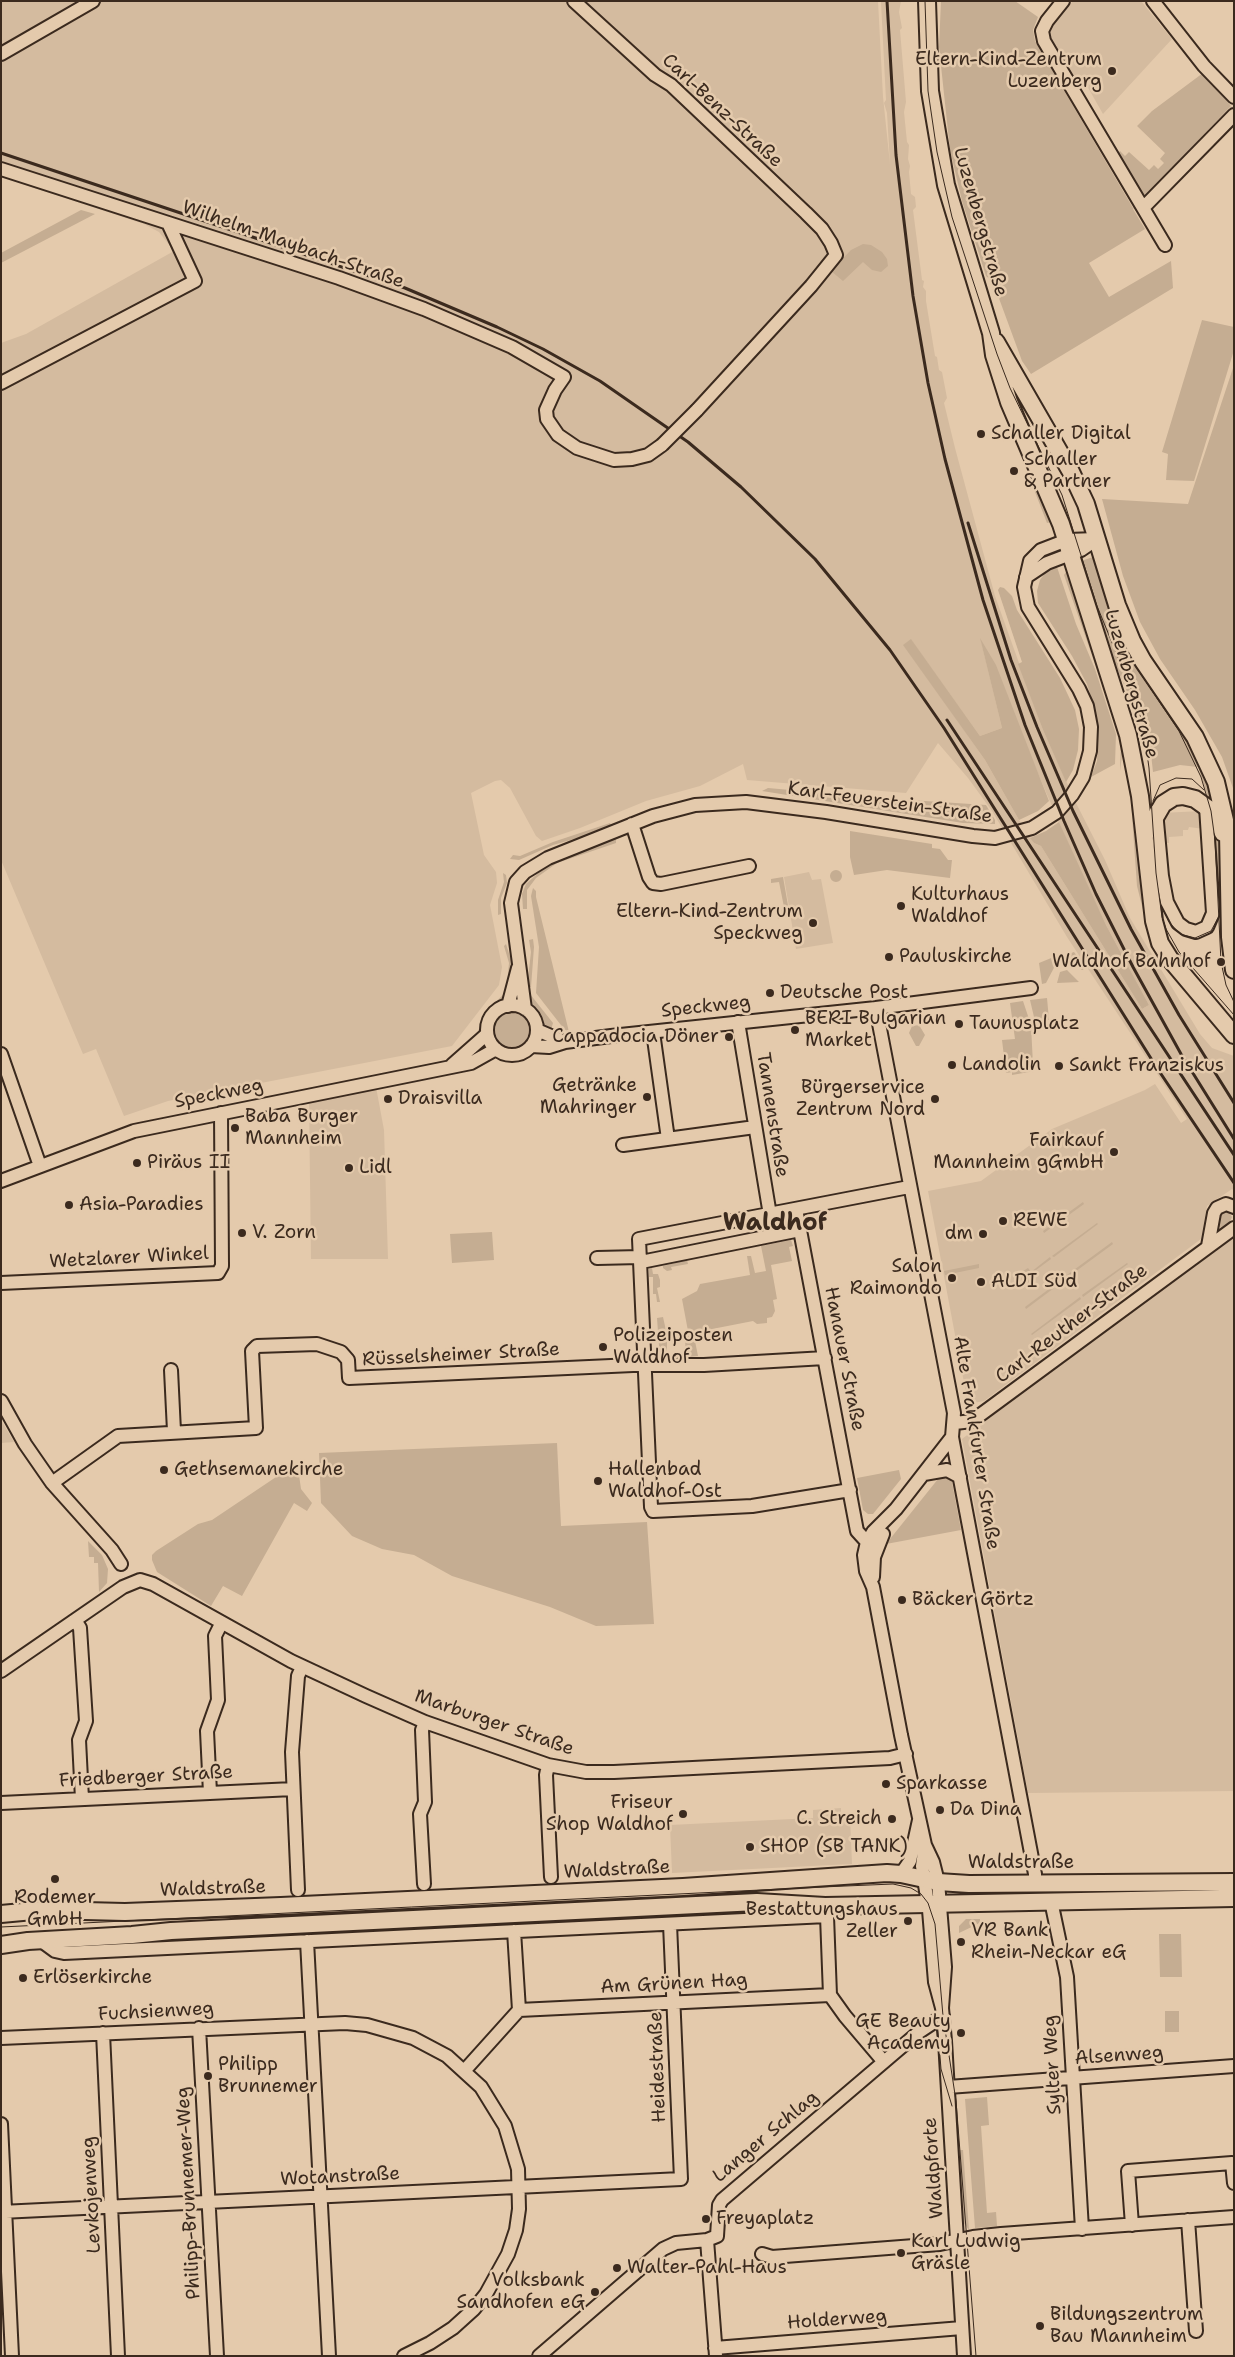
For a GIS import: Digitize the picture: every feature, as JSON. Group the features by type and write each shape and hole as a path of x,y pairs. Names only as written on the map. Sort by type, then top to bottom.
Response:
{"main road":[{"name":"Luzenbergstraße","path":"927,1 928,68 939,152 955,220 992,334 1071,472 1086,504 1117,605 1132,640 1143,661 1195,737 1216,782 1224,808 1229,849 1230,937 1234,970"},
{"name":"Luzenbergstraße","path":"992,334 994,355 1009,402 1068,547 1132,750 1145,835 1154,921 1160,942 1170,959 1234,1035"},
{"path":"1145,835 1156,812 1165,802 1178,796 1192,798 1206,807 1216,818 1229,849"},
{"name":"Waldstraße","path":"1,1914 44,1910 168,1911 674,1887 785,1878 901,1874 931,1881 1035,1884 1234,1882"},
{"name":"Waldstraße","path":"1,1945 40,1940 171,1931 757,1902 825,1906 935,1902 1234,1898"}],"street":[{"path":"1,54 93,1"},
{"name":"Carl-Benz-Straße","path":"569,444 598,456 614,460 632,459 648,455 662,445 697,410 804,294 836,255 822,229 806,213 671,85 655,75 574,1"},
{"path":"1063,1 1047,21 1042,31 1044,41 1165,245"},
{"path":"1153,1 1204,66 1234,97"},
{"path":"1143,208 1234,115"},
{"name":"Wilhelm-Maybach-Straße","path":"1,169 339,278 424,309 512,347 564,377 555,390 546,410 550,425 569,444"},
{"path":"1,383 195,281 168,223"},
{"name":"Karl-Feuerstein-Straße","path":"525,1009 511,903 513,889 519,878 532,867 548,858 632,824 686,806 736,802 818,811 995,838 1016,834 1047,820 1068,801 1082,777 1090,752 1091,727 1087,706 1080,690 1026,603 1023,590 1030,561 1041,550 1068,547 1097,539"},
{"path":"1156,812 1162,876 1167,902 1180,925 1196,932 1207,927 1213,913 1206,807"},
{"path":"632,824 648,877 653,884 749,866"},
{"name":"Karl-Feuerstein-Straße","path":"508,1006 520,961"},
{"name":"Speckweg","path":"1,1181 134,1131 220,1112 471,1063 496,1049 510,1055 525,1051 531,1046 549,1047 564,1042 876,1008 1031,988"},
{"path":"450,1067 487,1034 490,1019 500,1008 508,1006 525,1009 533,1018 537,1030 531,1046"},
{"name":"Alte Frankfurter Straße","path":"876,1008 955,1423 952,1438 1035,1874 1035,1884"},
{"name":"Tannenstraße","path":"738,1022 770,1215"},
{"path":"537,1030 564,1042"},
{"path":"653,1032 668,1139"},
{"path":"487,1034 496,1049"},
{"path":"1,1054 40,1166"},
{"name":"Wetzlarer Winkel","path":"1,1283 218,1273 222,1266 220,1112"},
{"path":"623,1145 754,1127"},
{"path":"850,1490 752,1506 653,1511 651,1507 638,1239 909,1187"},
{"path":"1208,1246 1214,1212 1217,1208 1226,1204 1234,1208"},
{"name":"Hanauer Straße","path":"796,1209 855,1515 873,1538"},
{"name":"Carl-Reuther-Straße","path":"955,1423 972,1421 1234,1228"},
{"path":"597,1258 640,1259 800,1230"},
{"name":"Rüsselsheimer Straße","path":"52,1483 118,1436 256,1428 252,1352 258,1346 317,1344 341,1352 348,1360 349,1378 825,1358"},
{"path":"171,1370 174,1432"},
{"path":"1,1401 25,1444 52,1483 112,1550 121,1564"},
{"path":"935,1902 931,1881 933,1862 924,1845 873,1587 873,1538 952,1438"},
{"path":"924,1474 947,1470 960,1477"},
{"name":"Marburger Straße","path":"75,1620 130,1582 140,1580 153,1584 221,1624 302,1667 425,1722 548,1765 586,1772 890,1758 906,1754"},
{"path":"1,1671 75,1620 80,1628 86,1721 79,1740 82,1799"},
{"path":"210,1793 207,1731 218,1700 216,1636 221,1624"},
{"path":"298,1890 293,1789 294,1717 298,1676 302,1667"},
{"path":"424,1884 420,1814 425,1802 422,1730 425,1722"},
{"path":"548,1765 546,1775 551,1877"},
{"name":"Friedberger Straße","path":"1,1803 293,1789"},
{"path":"901,1874 910,1861 919,1818"},
{"name":"Sylter Weg","path":"1051,1901 1067,1977 1082,2228"},
{"name":"Waldpforte","path":"935,1902 945,1967 942,2012 964,2356"},
{"path":"40,1940 55,1951 64,1952 827,1916 830,1995 884,2062"},
{"name":"Heidestraße","path":"670,1924 681,2179"},
{"path":"465,2070 519,2010 514,1931"},
{"path":"307,1941 329,2356"},
{"name":"Am Grünen Hag","path":"519,2010 830,1995"},
{"name":"Langer Schlag","path":"707,2240 717,2236 719,2205 722,2200 942,2012"},
{"name":"Fuchsienweg","path":"1,2038 345,2022 367,2025 406,2036 430,2046 465,2070 494,2105 505,2126 515,2153 520,2187 516,2230 508,2254 486,2294 474,2309 453,2328 430,2343 404,2356"},
{"name":"Philipp-Brunnemer-Weg","path":"199,2028 217,2356"},
{"name":"Levkojenweg","path":"103,2033 118,2356"},
{"name":"Alsenweg","path":"948,2087 1234,2066"},
{"path":"1,2124 3,2212 12,2356"},
{"path":"1132,2224 1128,2171 1232,2163 1234,2183"},
{"name":"Wotanstraße","path":"3,2212 681,2179"},
{"path":"762,2254 772,2257 940,2244 958,2240 1082,2228 1234,2217"},
{"path":"1188,2220 1196,2331"},
{"path":"539,2356 663,2249 676,2243 707,2240 716,2352"},
{"name":"Holderweg","path":"716,2352 962,2328"}],"shaded area":[{"path":"1,1 878,1 883,97 890,164 887,113 884,103 886,100 881,2 901,1 899,12 902,28 900,30 906,102 904,112 907,142 909,145 908,159 911,194 915,197 916,207 913,210 922,280 924,281 923,287 926,291 935,356 937,357 939,370 942,372 947,398 944,403 995,596 1043,730 1076,803 1105,860 1130,918 1200,1034 1212,1048 1234,1056 1234,1191 1232,1189 1207,1206 1201,1239 984,1401 968,1404 928,1191 981,1181 1052,1129 1155,1084 1181,1123 1187,1119 1067,937 992,811 968,778 938,743 906,793 747,780 743,764 700,786 646,801 580,828 542,841 536,836 510,788 501,780 495,781 471,793 484,855 496,872 497,883 490,905 502,967 499,985 452,1046 168,1101 124,1116 96,1049 83,1054 1,860 1,343 26,334 174,251 159,232 144,224 1,177","holes":["911,640 980,736 1002,728 981,641 1079,869 1106,925 1149,1005 1142,1009 1041,846 1034,843 1019,820 985,760 904,645"]},
{"path":"941,1 1015,1 1038,17 1033,30 1035,41 1133,208 1144,197 1117,154 1120,151 1125,156 1129,152 1149,170 1154,165 1158,169 1164,163 1160,159 1165,153 1137,126 1152,111 1203,73 1231,106 1133,209 1145,229 1089,263 1109,297 1171,261 1173,288 1031,374 1022,361 993,282 986,276 962,201 950,150 939,47"},
{"path":"1073,1 1141,1 1172,39 1103,114 1082,77 1075,80 1049,36 1049,29"},
{"path":"81,210 95,214 1,263 1,253"},
{"path":"863,244 871,245 882,252 887,259 888,266 881,272 872,270 863,262 843,281 831,271 851,250"},
{"path":"1202,320 1234,327 1234,350 1194,481 1166,480 1168,454 1162,452"},
{"path":"1234,365 1234,791 1222,757 1195,710 1160,659 1140,622 1123,576 1102,499 1188,504"},
{"path":"1033,478 1051,522 1047,523 1030,479"},
{"path":"1095,507 1129,611 1145,645 1143,651 1133,632"},
{"path":"1093,557 1109,612 1124,644 1177,718 1199,757 1219,814 1210,803 1198,767 1180,765 1153,772 1150,745 1143,745 1128,694 1101,631 1078,562"},
{"path":"1057,567 1076,624 1095,669 1116,734 1115,764 1091,777 1097,761 1098,730 1094,706 1087,684 1072,656 1038,603 1037,591 1040,580 1045,573"},
{"path":"1066,572 1070,578 1124,739 1120,771 1121,739 1064,575"},
{"path":"1000,587 1004,588 1012,596 1017,610 1060,678 1075,710 1079,729 1078,750 1073,770 1066,782 1043,730 1018,664 1022,662 998,590"},
{"path":"980,638 996,665 1049,801 1038,811 1019,820 985,760 903,645 911,639 980,736 1002,728"},
{"path":"1130,763 1143,910 1137,886 1131,801 1128,785 1127,773"},
{"path":"768,788 986,805 995,820 995,824 963,823 762,791"},
{"path":"1202,811 1204,829 1189,827 1188,830 1183,830 1183,836 1169,837 1169,843 1162,843 1161,813"},
{"path":"1059,822 1106,925 1149,1005 1142,1009 1041,846 1034,843 1030,838 1046,831"},
{"path":"610,823 611,825 588,835 553,845 519,860 510,859 513,855 520,856 553,842"},
{"path":"850,831 932,844 932,848 940,849 948,860 952,860 950,878 887,870 854,875 850,857"},
{"path":"1218,832 1226,934 1221,935 1216,833"},
{"path":"616,839 616,843 557,863 536,878 527,890 527,909 523,909 522,894 526,884 545,867 554,861"},
{"path":"836,870 842,876 836,882 830,876"},
{"path":"809,872 812,880 821,879 833,943 796,949 784,877"},
{"path":"503,873 506,875 507,883 501,898 501,914 498,915 498,900 504,882"},
{"path":"783,877 790,917 778,919 776,909 784,907 779,882 771,883 771,879"},
{"path":"533,888 536,891 569,1032 564,1029 536,993 539,947 531,896"},
{"path":"533,939 531,987 527,987 531,952 529,940"},
{"path":"506,944 513,971 507,984 509,963 504,946"},
{"path":"1074,952 1086,968 1082,970 1067,961 1057,962 1046,983 1042,984 1039,963 1061,954 1063,956"},
{"path":"1067,970 1079,982 1057,983 1060,972"},
{"path":"505,993 505,1000 491,1010 484,1021 483,1031 477,1035 484,1013"},
{"path":"527,994 530,994 553,1023 550,1033 543,1027 530,1006"},
{"path":"1047,998 1049,1020 1040,1023 1034,1017 1030,1000"},
{"path":"1023,1001 1031,1025 1033,1065 1029,1072 1012,1075 1012,1072 1006,1073 1002,1040 1015,1039 1010,1003"},
{"path":"512,1013 524,1018 529,1030 524,1042 512,1047 500,1042 495,1030 500,1018"},
{"path":"919,1025 925,1035 919,1046 916,1046 909,1033 912,1026"},
{"path":"376,1087 384,1130 388,1259 311,1259 309,1100"},
{"path":"1083,1202 1084,1204 1044,1233 1043,1231"},
{"path":"1224,1210 1228,1211 1232,1217 1230,1222 1221,1228 1217,1225 1218,1215"},
{"path":"1097,1223 1054,1257 1052,1256"},
{"path":"492,1232 494,1260 452,1263 450,1234"},
{"path":"1234,1235 1234,1791 1028,1793 962,1439 1123,1316"},
{"path":"791,1240 793,1246 789,1247 792,1261 771,1265 777,1299 773,1300 775,1311 772,1317 767,1318 767,1323 757,1324 753,1321 707,1330 707,1333 694,1336 698,1356 686,1357 685,1339 678,1339 676,1333 688,1331 682,1299 697,1291 700,1284 750,1275 747,1256 751,1256 755,1273 766,1271 761,1246"},
{"path":"1112,1242 1113,1244 1068,1277 1067,1275"},
{"path":"1050,1257 1051,1259 1032,1273 1035,1278 1022,1286 1021,1281 1032,1279 1031,1272"},
{"path":"687,1260 688,1264 671,1267 672,1270 667,1271 663,1268 663,1266"},
{"path":"979,1264 979,1268 945,1275 944,1271"},
{"path":"1128,1264 1083,1297 1082,1295"},
{"path":"652,1268 653,1274 658,1274 660,1280 660,1287 657,1288 660,1302 657,1302 656,1294 653,1294 653,1277 649,1277 649,1269"},
{"path":"1028,1268 1031,1272 1020,1273"},
{"path":"1065,1277 1066,1279 1026,1309 1025,1307"},
{"path":"1080,1297 1081,1299 1031,1334"},
{"path":"663,1317 667,1335 671,1334 671,1340 667,1340 667,1359 660,1359 657,1318"},
{"path":"1,1420 4,1425 14,1442 1,1443"},
{"path":"557,1443 561,1526 647,1522 654,1624 596,1626 550,1607 452,1576 414,1555 382,1549 352,1536 321,1503 319,1453"},
{"path":"288,1469 299,1475 301,1489 312,1503 307,1511 294,1503 242,1596 223,1586 211,1606 157,1572 152,1560 152,1555 156,1551 198,1524 212,1520"},
{"path":"899,1470 901,1479 873,1514 868,1514 863,1510 857,1478"},
{"path":"945,1477 952,1482 961,1530 886,1544 938,1479"},
{"path":"88,1541 102,1555 108,1569 107,1583 99,1592 98,1563 94,1563 94,1557 89,1557"},
{"path":"841,1808 841,1817 850,1816 852,1864 672,1873 670,1825 813,1818 813,1810"},
{"path":"1234,1889 1234,1891 968,1896 968,1894"},
{"path":"760,1908 825,1912 68,1949 51,1946 171,1936"},
{"path":"966,1919 980,1919 980,1923 959,1933 959,1926"},
{"path":"1159,1934 1181,1934 1182,1977 1160,1977"},
{"path":"1165,2011 1179,2011 1179,2032 1165,2032"},
{"path":"987,2097 989,2125 981,2126 987,2213 996,2212 997,2226 975,2228 965,2099"},
{"path":"957,2150 963,2150 969,2230 963,2222"}],"tram line":[{"path":"925,1 928,91 937,152 952,217 997,354 1010,388 1062,495 1097,606 1134,696 1143,724 1149,768 1156,873 1162,917 1166,929 1179,952 1234,1015"},
{"path":"1118,640 1179,731 1201,777 1211,811 1215,840 1221,962 1226,985 1234,1002"},
{"path":"1153,801 1160,785 1176,778 1192,779 1204,790"},
{"path":"1166,915 1169,922 1180,934 1195,938 1211,931 1218,918"},
{"path":"1,1927 822,1887 893,1884 911,1888 921,1894 928,1903 935,1924 943,2016 956,2101 976,2356"},
{"path":"937,2020 941,2069 952,2106"}],"railway":[{"path":"887,1 896,155 913,296 928,383 945,459 983,600 1025,725 1096,894 1133,967 1181,1054 1234,1139"},
{"path":"1,153 405,288 497,327 543,349 600,381 688,442 741,487 815,559 890,650 944,728 1157,1068 1234,1183"},
{"path":"968,523 1011,660 1073,811 1131,929 1179,1015 1234,1103"},
{"path":"947,720 1234,1155"}],"place":[{"name":"Eltern-Kind-Zentrum Luzenberg","path":"1112,71"},
{"name":"Schaller Digital","path":"981,434"},
{"name":"Schaller & Partner","path":"1014,471"},
{"name":"Kulturhaus Waldhof","path":"901,906"},
{"name":"Eltern-Kind-Zentrum Speckweg","path":"813,923"},
{"name":"Pauluskirche","path":"889,957"},
{"name":"Waldhof Bahnhof","path":"1221,962"},
{"name":"Deutsche Post","path":"770,993"},
{"name":"Taunusplatz","path":"959,1024"},
{"name":"BERI Bulgarian Market","path":"795,1030"},
{"name":"Cappadocia Döner","path":"729,1037"},
{"name":"Landolin","path":"952,1065"},
{"name":"Sankt Franziskus","path":"1059,1066"},
{"name":"Getränke Mahringer","path":"647,1097"},
{"name":"Draisvilla","path":"388,1099"},
{"name":"Bürgerservice Zentrum Nord","path":"935,1099"},
{"name":"Baba Burger Mannheim","path":"235,1128"},
{"name":"Fairkauf Mannheim gGmbH","path":"1114,1152"},
{"name":"Piräus II","path":"137,1163"},
{"name":"Lidl","path":"349,1168"},
{"name":"Asia-Paradies","path":"69,1205"},
{"name":"REWE","path":"1003,1221"},
{"name":"V. Zorn","path":"242,1233"},
{"name":"dm","path":"983,1234"},
{"name":"Salon Raimondo","path":"952,1278"},
{"name":"ALDI Süd","path":"981,1282"},
{"name":"Polizeiposten Waldhof","path":"603,1347"},
{"name":"Gethsemanekirche","path":"164,1470"},
{"name":"Hallenbad Waldhof-Ost","path":"598,1481"},
{"name":"Bäcker Görtz","path":"902,1600"},
{"name":"Sparkasse","path":"886,1784"},
{"name":"Da Dina","path":"940,1810"},
{"name":"Friseur Shop Waldhof","path":"683,1814"},
{"name":"C. Streich","path":"892,1819"},
{"name":"SHOP (SB TANK)","path":"750,1847"},
{"name":"Rodemer GmbH","path":"55,1879"},
{"name":"Bestattungshaus Zeller","path":"908,1921"},
{"name":"VR Bank Rhein-Neckar eG","path":"961,1942"},
{"name":"Erlöserkirche","path":"23,1978"},
{"name":"GE Beauty Academy","path":"961,2033"},
{"name":"Philipp Brunnemer","path":"208,2076"},
{"name":"Freyaplatz","path":"706,2219"},
{"name":"Karl Ludwig Gräsle","path":"901,2253"},
{"name":"Walter-Pahl-Haus","path":"617,2268"},
{"name":"Volksbank Sandhofen eG","path":"595,2292"},
{"name":"Bildungszentrum Bau Mannheim","path":"1040,2326"}],"district":[{"name":"Waldhof","path":"775,1224"}]}
